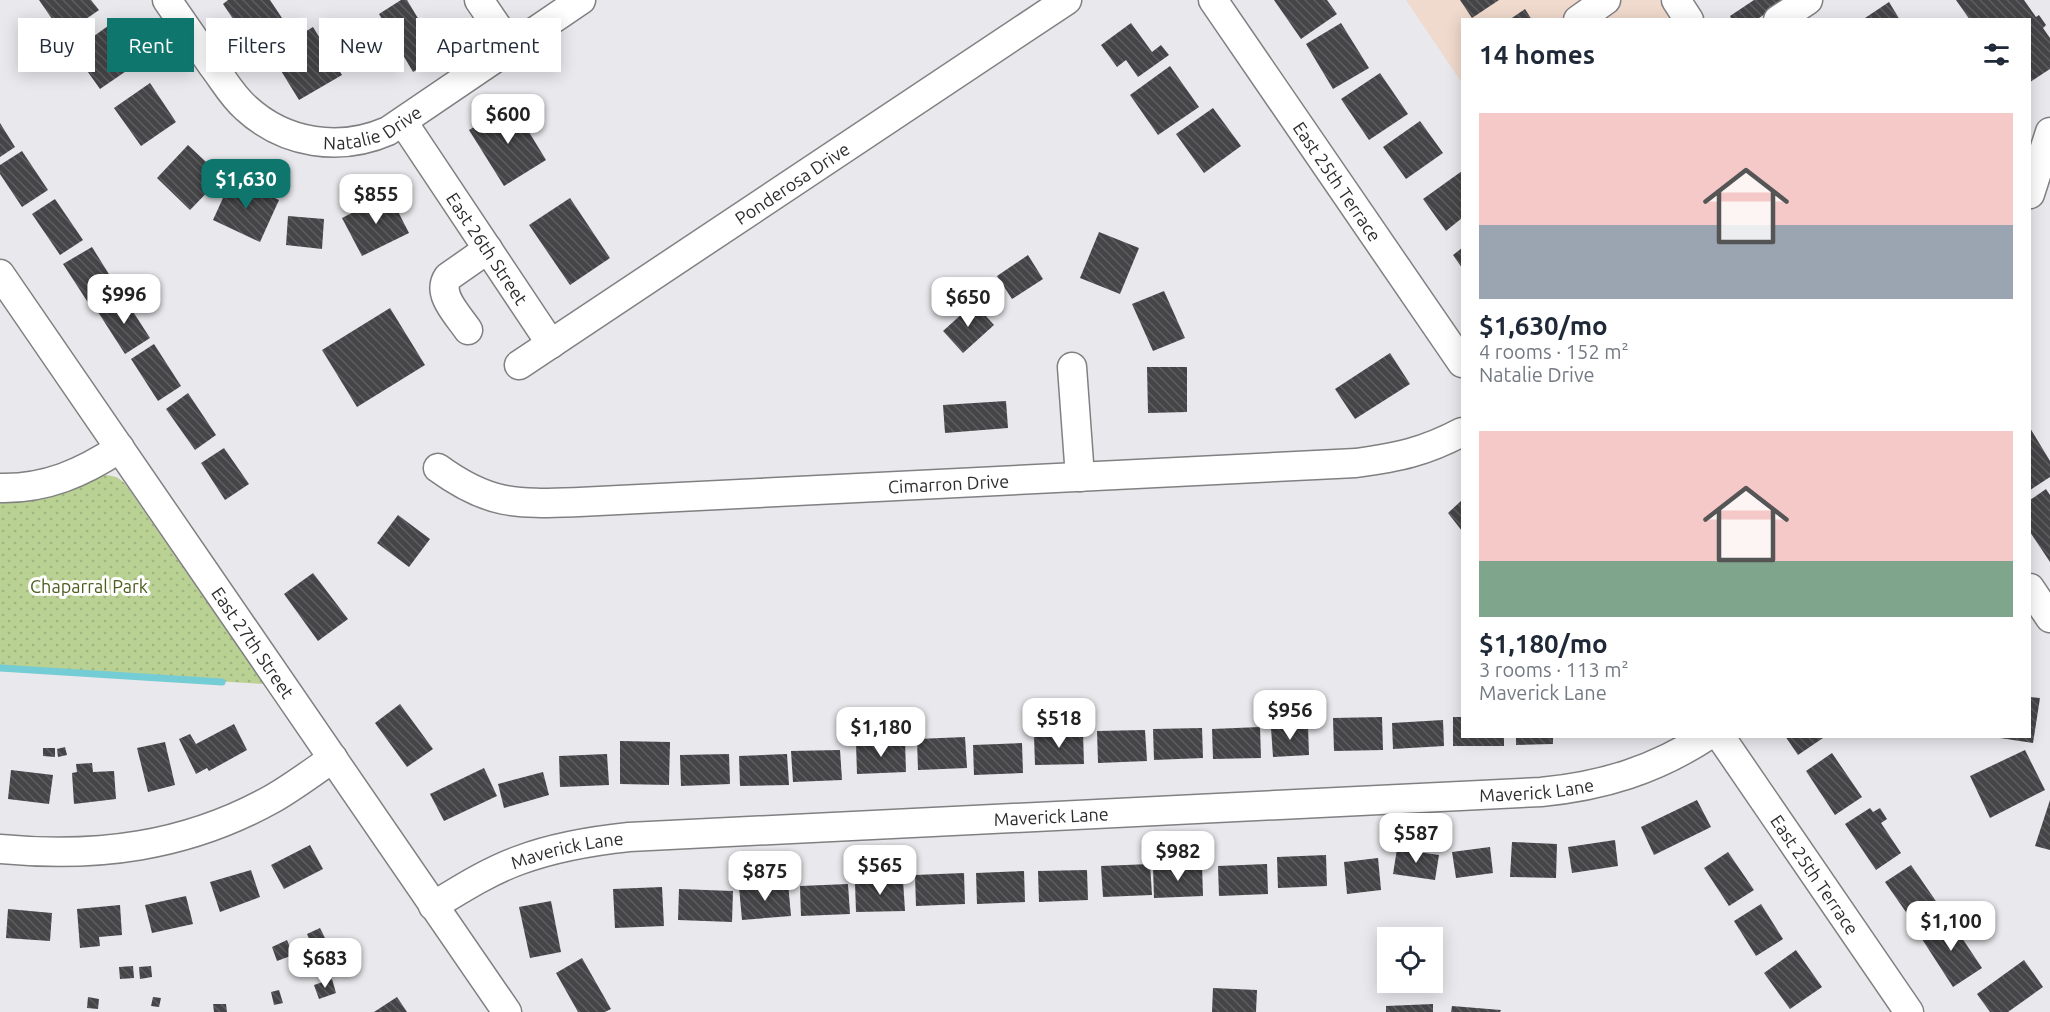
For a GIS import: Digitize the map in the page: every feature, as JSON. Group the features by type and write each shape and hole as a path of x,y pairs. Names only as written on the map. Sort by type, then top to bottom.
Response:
{"street":[{"name":"Natalie Drive","path":"167,0 230,91 245,108 263,122 283,133 312,141 335,144 379,135 403,122 475,72"},
{"path":"479,0 491,18"},
{"name":"Natalie Drive","path":"554,18 581,0"},
{"name":"Ponderosa Drive","path":"519,365 1067,0"},
{"name":"East 25th Terrace","path":"1213,0 1461,362"},
{"path":"1581,18 1606,0"},
{"path":"1676,0 1688,18"},
{"path":"1781,18 1808,0"},
{"name":"East 26th Street","path":"403,122 551,344"},
{"path":"2031,191 2050,132"},
{"path":"468,330 446,296 443,289 444,283 448,277 488,249"},
{"name":"East 27th Street","path":"0,274 507,1012"},
{"path":"1072,367 1080,477"},
{"name":"Cimarron Drive","path":"438,468 460,484 481,494 527,504 1356,463 1402,456 1436,445 1461,432"},
{"path":"0,488 37,486 70,476 120,448"},
{"path":"2031,590 2050,618"},
{"name":"Maverick Lane","path":"434,906 479,878 518,860 584,842 629,837 1575,789 1609,782 1648,768 1688,749 1704,738"},
{"name":"East 25th Terrace","path":"1721,738 1909,1012"},
{"path":"0,849 40,853 86,853 143,846 178,838 236,817 273,799 333,759"}],"shaded area":[{"path":"1406,0 1659,0 1671,18 1461,18 1461,82"}],"green space":[{"name":"Chaparral Park","path":"106,475 117,478 126,485 264,684 0,668 0,497"}],"building":[{"path":"39,0 91,0 99,10 87,18 51,18"},
{"path":"228,0 270,0 282,18 232,18 223,4"},
{"path":"401,0 407,0 418,18 416,70 413,72 404,57 404,18 381,18 379,14"},
{"path":"1274,0 1327,0 1337,14 1301,39"},
{"path":"1460,0 1499,0 1472,18"},
{"path":"1754,0 1786,0 1759,18 1731,18 1730,16"},
{"path":"1956,0 2024,0 2036,17 2039,15 2046,25 2043,28 2050,38 2050,69 2031,81 2031,18 1969,18"},
{"path":"1889,2 1899,18 1865,18"},
{"path":"1525,9 1531,18 1512,18"},
{"path":"1131,23 1152,52 1161,45 1169,55 1138,77 1126,60 1117,67 1101,45"},
{"path":"1341,23 1369,68 1333,89 1306,44"},
{"path":"107,27 107,72 125,72 100,89 88,72 95,72 95,35"},
{"path":"313,27 319,37 319,72 340,72 342,75 299,100 282,72 307,72 307,31"},
{"path":"1170,66 1199,107 1158,135 1130,95"},
{"path":"1380,73 1408,114 1369,140 1341,99"},
{"path":"150,83 176,122 141,146 114,108"},
{"path":"512,104 546,160 504,186 469,130"},
{"path":"1213,108 1241,146 1204,173 1176,134"},
{"path":"1420,121 1443,153 1406,179 1383,147"},
{"path":"0,123 15,147 0,157"},
{"path":"188,145 222,177 190,210 157,178"},
{"path":"22,151 48,190 22,207 0,174 0,165"},
{"path":"1461,172 1461,219 1446,231 1423,199"},
{"path":"232,178 279,200 260,242 213,220"},
{"path":"389,194 409,233 362,256 342,218"},
{"path":"570,198 610,258 570,285 529,225"},
{"path":"55,199 83,240 60,255 32,214"},
{"path":"288,216 324,219 322,249 286,245"},
{"path":"1099,232 1139,248 1120,294 1080,278"},
{"path":"92,247 117,287 89,304 63,264"},
{"path":"1461,249 1461,267 1453,255"},
{"path":"1028,255 1043,279 1012,299 997,276"},
{"path":"1164,291 1185,338 1153,351 1132,304"},
{"path":"123,296 150,338 125,354 98,312"},
{"path":"974,303 994,325 963,353 943,331"},
{"path":"390,308 425,365 357,407 322,350"},
{"path":"154,344 181,386 158,401 131,359"},
{"path":"1390,353 1410,384 1355,419 1335,389"},
{"path":"1147,367 1187,367 1187,412 1148,413"},
{"path":"188,393 216,435 195,450 166,409"},
{"path":"1006,401 1008,428 945,433 943,405"},
{"path":"2031,430 2050,461 2050,477 2031,489"},
{"path":"224,448 249,484 225,500 201,463"},
{"path":"2046,489 2050,495 2050,562 2031,534 2031,499"},
{"path":"1461,501 1461,530 1448,513"},
{"path":"398,515 430,539 409,567 377,543"},
{"path":"313,573 348,619 318,641 284,594"},
{"path":"2031,697 2040,698 2033,743 2000,738 2031,738"},
{"path":"400,704 433,749 407,767 375,723"},
{"path":"1382,717 1383,750 1334,751 1333,718"},
{"path":"1453,717 1461,717 1461,738 1504,738 1504,746 1453,746"},
{"path":"1443,720 1444,746 1393,749 1392,723"},
{"path":"234,724 247,750 209,771 207,768 196,774 179,739 190,734 196,744"},
{"path":"1308,726 1309,755 1273,757 1271,728"},
{"path":"1260,727 1261,758 1213,759 1212,729"},
{"path":"1202,728 1203,758 1154,760 1153,729"},
{"path":"1145,730 1147,761 1098,763 1097,731"},
{"path":"1083,733 1084,764 1035,765 1034,735"},
{"path":"965,737 967,768 918,770 917,739"},
{"path":"1516,738 1553,738 1553,744 1516,745"},
{"path":"1786,738 1823,738 1798,755"},
{"path":"620,741 670,742 669,785 620,784"},
{"path":"905,741 906,772 857,774 856,743"},
{"path":"165,742 175,785 148,792 137,748"},
{"path":"1022,743 1023,773 974,775 973,745"},
{"path":"65,747 67,755 58,757 57,749"},
{"path":"43,748 55,748 55,757 43,756"},
{"path":"840,750 842,780 793,782 791,751"},
{"path":"2025,750 2045,790 1990,818 1970,776"},
{"path":"1832,753 1862,797 1835,815 1806,771"},
{"path":"607,754 609,785 560,787 559,756"},
{"path":"729,754 730,784 681,786 680,755"},
{"path":"787,754 789,785 740,786 739,756"},
{"path":"92,763 93,772 114,771 116,799 74,804 72,773 77,772 76,764"},
{"path":"484,768 497,796 444,821 430,794"},
{"path":"11,770 53,775 49,804 8,799"},
{"path":"543,772 549,795 504,808 498,784"},
{"path":"1697,800 1711,827 1654,855 1641,827"},
{"path":"2050,800 2050,850 2035,846"},
{"path":"1870,808 1873,812 1880,808 1887,819 1881,823 1901,853 1876,870 1845,824"},
{"path":"1615,840 1618,866 1572,873 1568,847"},
{"path":"1512,842 1557,844 1556,878 1510,877"},
{"path":"310,845 323,869 284,889 271,865"},
{"path":"1490,847 1493,873 1456,878 1452,852"},
{"path":"1397,849 1439,855 1435,880 1393,874"},
{"path":"1728,852 1754,890 1729,906 1704,868"},
{"path":"1326,855 1327,886 1278,888 1277,857"},
{"path":"1378,858 1381,890 1347,894 1344,862"},
{"path":"1150,864 1152,895 1103,897 1101,866"},
{"path":"1267,864 1268,894 1219,896 1218,866"},
{"path":"1202,865 1203,896 1154,898 1153,867"},
{"path":"1911,865 1940,907 1915,925 1885,882"},
{"path":"251,870 260,897 220,912 210,882"},
{"path":"1087,870 1088,900 1039,902 1038,871"},
{"path":"1024,871 1025,902 977,904 976,873"},
{"path":"964,873 965,904 916,906 915,875"},
{"path":"903,880 905,911 856,912 855,882"},
{"path":"788,883 791,916 742,920 739,887"},
{"path":"848,884 850,914 801,916 800,886"},
{"path":"662,887 664,926 615,928 613,889"},
{"path":"679,889 733,891 732,922 678,920"},
{"path":"186,896 193,924 152,933 145,905"},
{"path":"551,901 561,952 530,958 519,907"},
{"path":"1761,904 1783,939 1756,956 1734,921"},
{"path":"120,905 122,935 99,937 100,946 80,948 77,909"},
{"path":"8,909 52,913 50,941 6,938"},
{"path":"1948,917 1982,968 1953,987 1920,936"},
{"path":"320,928 328,944 314,950 307,934"},
{"path":"287,940 293,955 277,961 272,947"},
{"path":"1796,950 1822,987 1790,1009 1764,973"},
{"path":"582,958 611,1009 605,1012 578,1012 556,973"},
{"path":"2024,960 2043,987 2008,1012 1990,1012 1977,994"},
{"path":"133,966 134,978 120,979 119,967"},
{"path":"151,966 152,977 140,979 139,967"},
{"path":"332,979 336,993 319,999 314,985"},
{"path":"1213,988 1257,990 1256,1012 1212,1012"},
{"path":"279,990 283,1003 274,1005 271,992"},
{"path":"88,997 99,999 98,1009 87,1008"},
{"path":"153,997 161,998 159,1007 151,1006"},
{"path":"397,997 407,1012 374,1012"},
{"path":"213,1004 226,1004 227,1012 214,1012"},
{"path":"1433,1004 1433,1012 1386,1012 1386,1006"},
{"path":"1452,1006 1501,1010 1500,1012 1451,1012"}],"waterway":[{"path":"0,668 222,682"}]}
